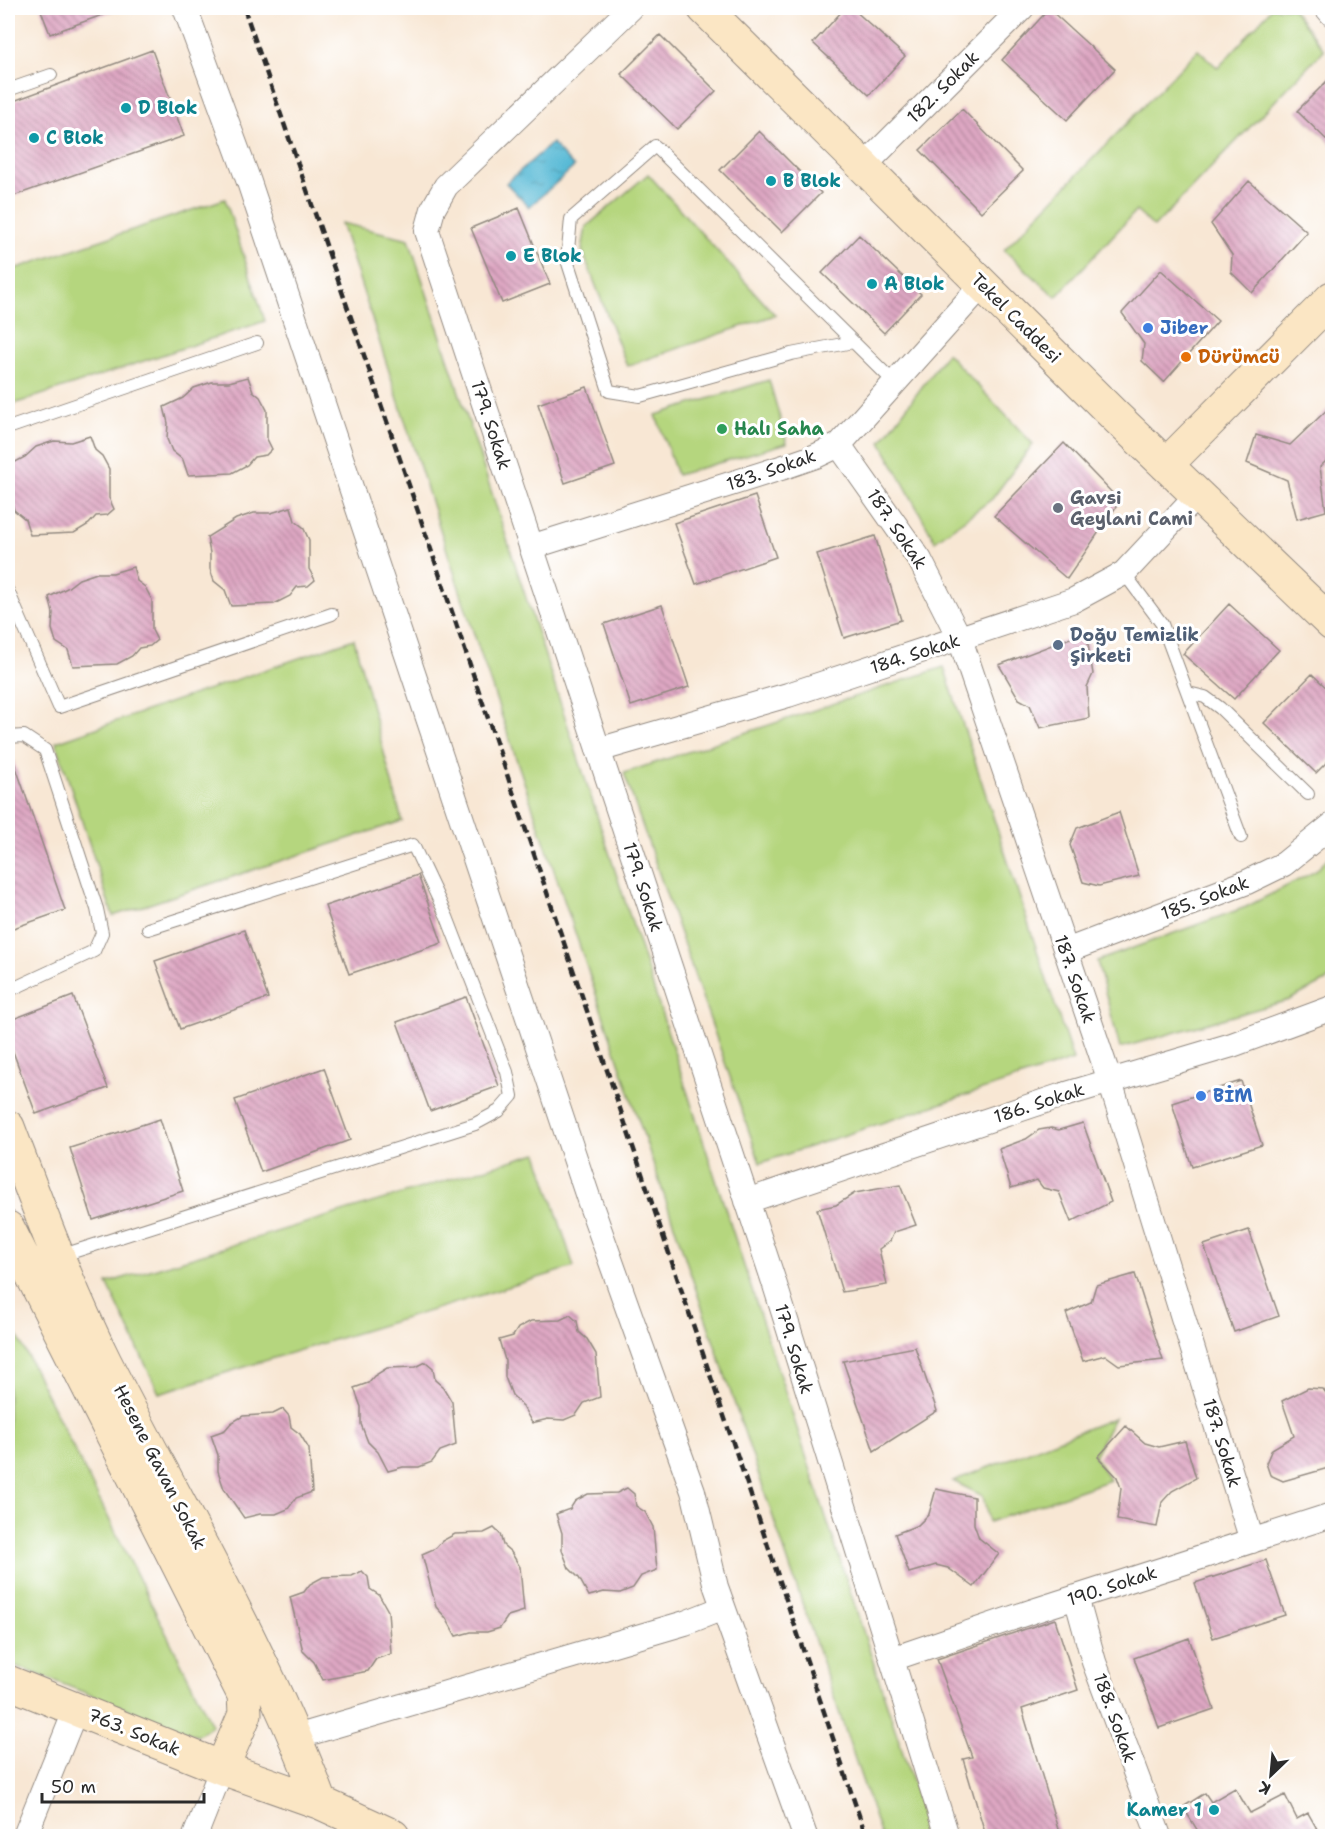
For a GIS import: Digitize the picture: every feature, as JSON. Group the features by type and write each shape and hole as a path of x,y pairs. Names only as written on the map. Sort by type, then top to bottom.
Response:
{"street":[{"path":"185,8 253,194 586,1191 693,1491 723,1608 805,1836"},
{"name":"179. Sokak","path":"631,8 446,186 433,209 427,231 747,1200 947,1836"},
{"name":"Tekel Caddesi","path":"704,8 1166,465 1332,624"},
{"name":"182. Sokak","path":"864,166 1022,8"},
{"path":"1327,8 1332,14"},
{"name":"183. Sokak","path":"531,547 787,466 839,444 983,284"},
{"path":"1166,465 1332,298"},
{"name":"187. Sokak","path":"839,444 920,560 960,639 1110,1081 1252,1541"},
{"name":"184. Sokak","path":"598,750 788,694 1074,600 1124,573 1197,495"},
{"name":"185. Sokak","path":"1066,951 1266,873 1284,864 1332,825"},
{"name":"186. Sokak","path":"747,1200 1110,1081 1232,1045 1332,1008"},
{"name":"Hesene Gavan Sokak","path":"8,1127 57,1257 104,1360 296,1737 321,1803"},
{"path":"8,1228 244,1695 244,1714 195,1836"},
{"name":"190. Sokak","path":"892,1659 1332,1515"},
{"name":"188. Sokak","path":"1076,1597 1094,1662 1159,1836"},
{"path":"296,1737 685,1623 723,1608"},
{"name":"763. Sokak","path":"8,1682 222,1768 321,1803 393,1836"},
{"path":"25,1836 76,1709"}],"lane":[{"path":"8,90 51,75"},
{"path":"853,342 791,354 640,396 609,391 567,260 571,219 655,146 895,383"},
{"path":"8,428 257,343"},
{"path":"1124,573 1162,624 1241,837"},
{"path":"8,591 59,707 332,614"},
{"path":"1188,693 1205,697 1220,708 1308,794"},
{"path":"8,737 24,736 45,750 97,909 102,933 94,951 8,991"},
{"path":"57,1257 476,1124 499,1111 512,1096 507,1072 447,917 413,845 148,929"}],"green space":[{"path":"1272,8 1292,8 1324,50 1154,227 1136,211 1056,297 1004,250 1198,50 1218,68"},
{"path":"648,174 775,315 627,366 582,250 586,227"},
{"path":"225,199 265,321 8,406 8,271"},
{"path":"341,223 409,239 930,1836 881,1836 474,634"},
{"path":"947,353 1033,444 992,499 935,541 881,442"},
{"name":"Halı Saha","path":"769,380 787,443 677,475 656,415"},
{"path":"354,639 402,821 113,916 56,742"},
{"path":"944,667 1073,1060 760,1163 624,773"},
{"path":"1332,853 1332,978 1289,1000 1120,1048 1097,961 1246,907 1316,871"},
{"path":"537,1153 574,1267 159,1393 107,1283"},
{"path":"8,1317 212,1725 197,1736 8,1663"},
{"path":"1114,1418 1094,1456 1110,1480 989,1522 983,1496 953,1481"}],"water":[{"path":"552,143 574,167 529,207 506,183"}],"building":[{"path":"40,8 116,8 116,10 50,34"},
{"path":"845,8 852,8 905,56 869,95 813,43"},
{"path":"1049,9 1115,69 1067,120 1002,60"},
{"path":"660,35 716,91 677,129 621,74"},
{"path":"152,50 184,136 8,198 8,103"},
{"path":"1332,76 1332,145 1297,111"},
{"path":"962,109 1023,171 981,212 920,150"},
{"name":"B Blok","path":"759,131 821,193 782,232 720,170"},
{"path":"1249,181 1307,232 1252,293 1231,272 1232,255 1211,224"},
{"name":"E Blok","path":"519,208 550,284 502,303 471,228"},
{"name":"A Blok","path":"859,235 921,294 884,333 822,273"},
{"path":"1161,270 1218,321 1164,382 1142,361 1144,344 1122,313"},
{"path":"248,377 253,391 260,397 267,410 267,439 272,449 266,455 254,457 247,465 232,473 188,475 183,460 172,451 167,439 168,423 164,407 183,398 194,388 212,382 229,382"},
{"path":"587,387 615,466 565,483 538,404"},
{"path":"1332,405 1332,455 1320,467 1326,511 1297,519 1287,480 1247,463 1256,435 1290,445"},
{"path":"90,436 95,450 102,456 109,469 109,498 114,509 107,515 96,516 89,524 74,533 30,535 25,519 14,510 10,498 8,466 25,457 36,447 54,441 71,442"},
{"name":"Gavsi Geylani Cami","path":"1064,443 1120,501 1067,579 994,516"},
{"path":"755,496 776,557 696,584 674,523"},
{"path":"291,507 295,521 303,527 309,540 309,569 315,580 308,586 297,587 290,596 274,604 231,606 225,590 214,581 210,569 207,537 236,519 254,513 271,513"},
{"path":"875,536 901,620 844,638 817,554"},
{"path":"133,567 137,581 145,587 152,600 152,630 157,640 150,646 139,648 132,656 117,664 73,666 68,650 56,642 52,629 53,613 49,597 79,579 97,573 113,573"},
{"path":"1229,604 1279,650 1234,699 1183,654"},
{"path":"662,605 689,687 631,706 604,624"},
{"path":"1086,632 1093,674 1087,687 1089,718 1040,728 1030,705 1019,699 999,665"},
{"path":"1312,674 1332,693 1332,757 1316,773 1264,723"},
{"path":"10,750 65,910 8,930 8,751"},
{"path":"1119,812 1139,876 1099,886 1083,882 1070,845 1077,828"},
{"path":"418,875 442,943 349,974 325,906"},
{"path":"244,930 268,998 180,1029 155,961"},
{"path":"73,996 108,1088 36,1114 8,1038 8,1021"},
{"path":"466,997 499,1086 430,1111 397,1022"},
{"path":"324,1068 350,1140 261,1172 235,1100"},
{"path":"1241,1081 1262,1145 1192,1167 1172,1103"},
{"path":"160,1119 183,1191 93,1220 70,1148"},
{"path":"1083,1123 1111,1202 1071,1222 1059,1192 1043,1188 1037,1180 1011,1188 999,1149 1026,1139 1039,1130 1051,1128 1059,1130"},
{"path":"900,1185 916,1225 894,1232 890,1241 879,1249 887,1285 842,1292 817,1209 836,1205 855,1193"},
{"path":"1249,1230 1279,1316 1234,1332 1204,1245"},
{"path":"1135,1274 1163,1360 1119,1365 1105,1355 1083,1361 1066,1313 1091,1302 1096,1285"},
{"path":"570,1315 577,1321 579,1332 587,1339 596,1354 600,1397 584,1403 576,1415 564,1420 548,1419 532,1423 522,1405 512,1395 505,1377 505,1360 499,1340 513,1336 518,1328 531,1321 560,1320"},
{"path":"915,1347 937,1411 874,1451 843,1361"},
{"path":"426,1362 433,1368 435,1380 443,1387 452,1402 456,1445 440,1451 432,1462 419,1467 403,1467 388,1471 378,1452 368,1442 361,1424 361,1407 354,1388 368,1383 387,1368 416,1367"},
{"path":"1308,1388 1323,1389 1332,1401 1332,1467 1283,1481 1270,1475 1266,1463 1272,1449 1294,1436 1282,1401"},
{"path":"283,1409 289,1416 291,1427 300,1434 309,1449 312,1492 296,1498 288,1509 276,1514 260,1514 244,1518 224,1489 218,1471 218,1455 211,1435 225,1430 231,1423 243,1416 273,1414"},
{"path":"1126,1426 1145,1443 1159,1447 1185,1441 1196,1478 1172,1491 1162,1502 1157,1527 1117,1520 1121,1488 1117,1477 1098,1457"},
{"path":"627,1488 634,1494 636,1506 645,1512 653,1527 657,1570 641,1576 633,1588 620,1593 604,1592 589,1596 579,1578 569,1568 562,1550 562,1533 556,1514 570,1509 575,1501 588,1494 617,1493"},
{"path":"936,1489 974,1497 974,1524 979,1538 999,1554 974,1587 948,1568 936,1565 909,1573 895,1534 918,1525 929,1514"},
{"path":"494,1528 500,1534 503,1545 511,1552 520,1567 524,1611 508,1616 500,1628 456,1636 446,1618 436,1607 422,1554 436,1548 442,1541 455,1534 484,1533"},
{"path":"1266,1560 1285,1615 1213,1638 1195,1583"},
{"path":"362,1571 368,1577 370,1589 379,1595 388,1611 391,1654 376,1659 368,1671 323,1680 314,1662 303,1651 290,1597 304,1592 310,1584 323,1577 352,1576"},
{"path":"1055,1619 1078,1690 1022,1709 1060,1836 986,1836 963,1759 972,1757 937,1659"},
{"path":"1189,1638 1214,1709 1159,1728 1134,1658"},
{"name":"Kamer 1","path":"1235,1788 1250,1813 1285,1795 1297,1819 1308,1813 1321,1836 1201,1836 1183,1807 1205,1793 1211,1802"}],"railway":[{"path":"244,8 422,523 866,1836"}],"place":[{"name":"D Blok","path":"126,108"},
{"name":"C Blok","path":"34,138"},
{"name":"B Blok","path":"771,181"},
{"name":"E Blok","path":"511,256"},
{"name":"A Blok","path":"872,284"},
{"name":"Jiber","path":"1148,328"},
{"name":"Dürümcü","path":"1186,357"},
{"name":"Halı Saha","path":"722,429"},
{"name":"Gavsi Geylani Cami","path":"1058,508"},
{"name":"Doğu Temizlik Şirketi","path":"1058,645"},
{"name":"BİM","path":"1201,1096"},
{"name":"Kamer 1","path":"1214,1810"}]}
